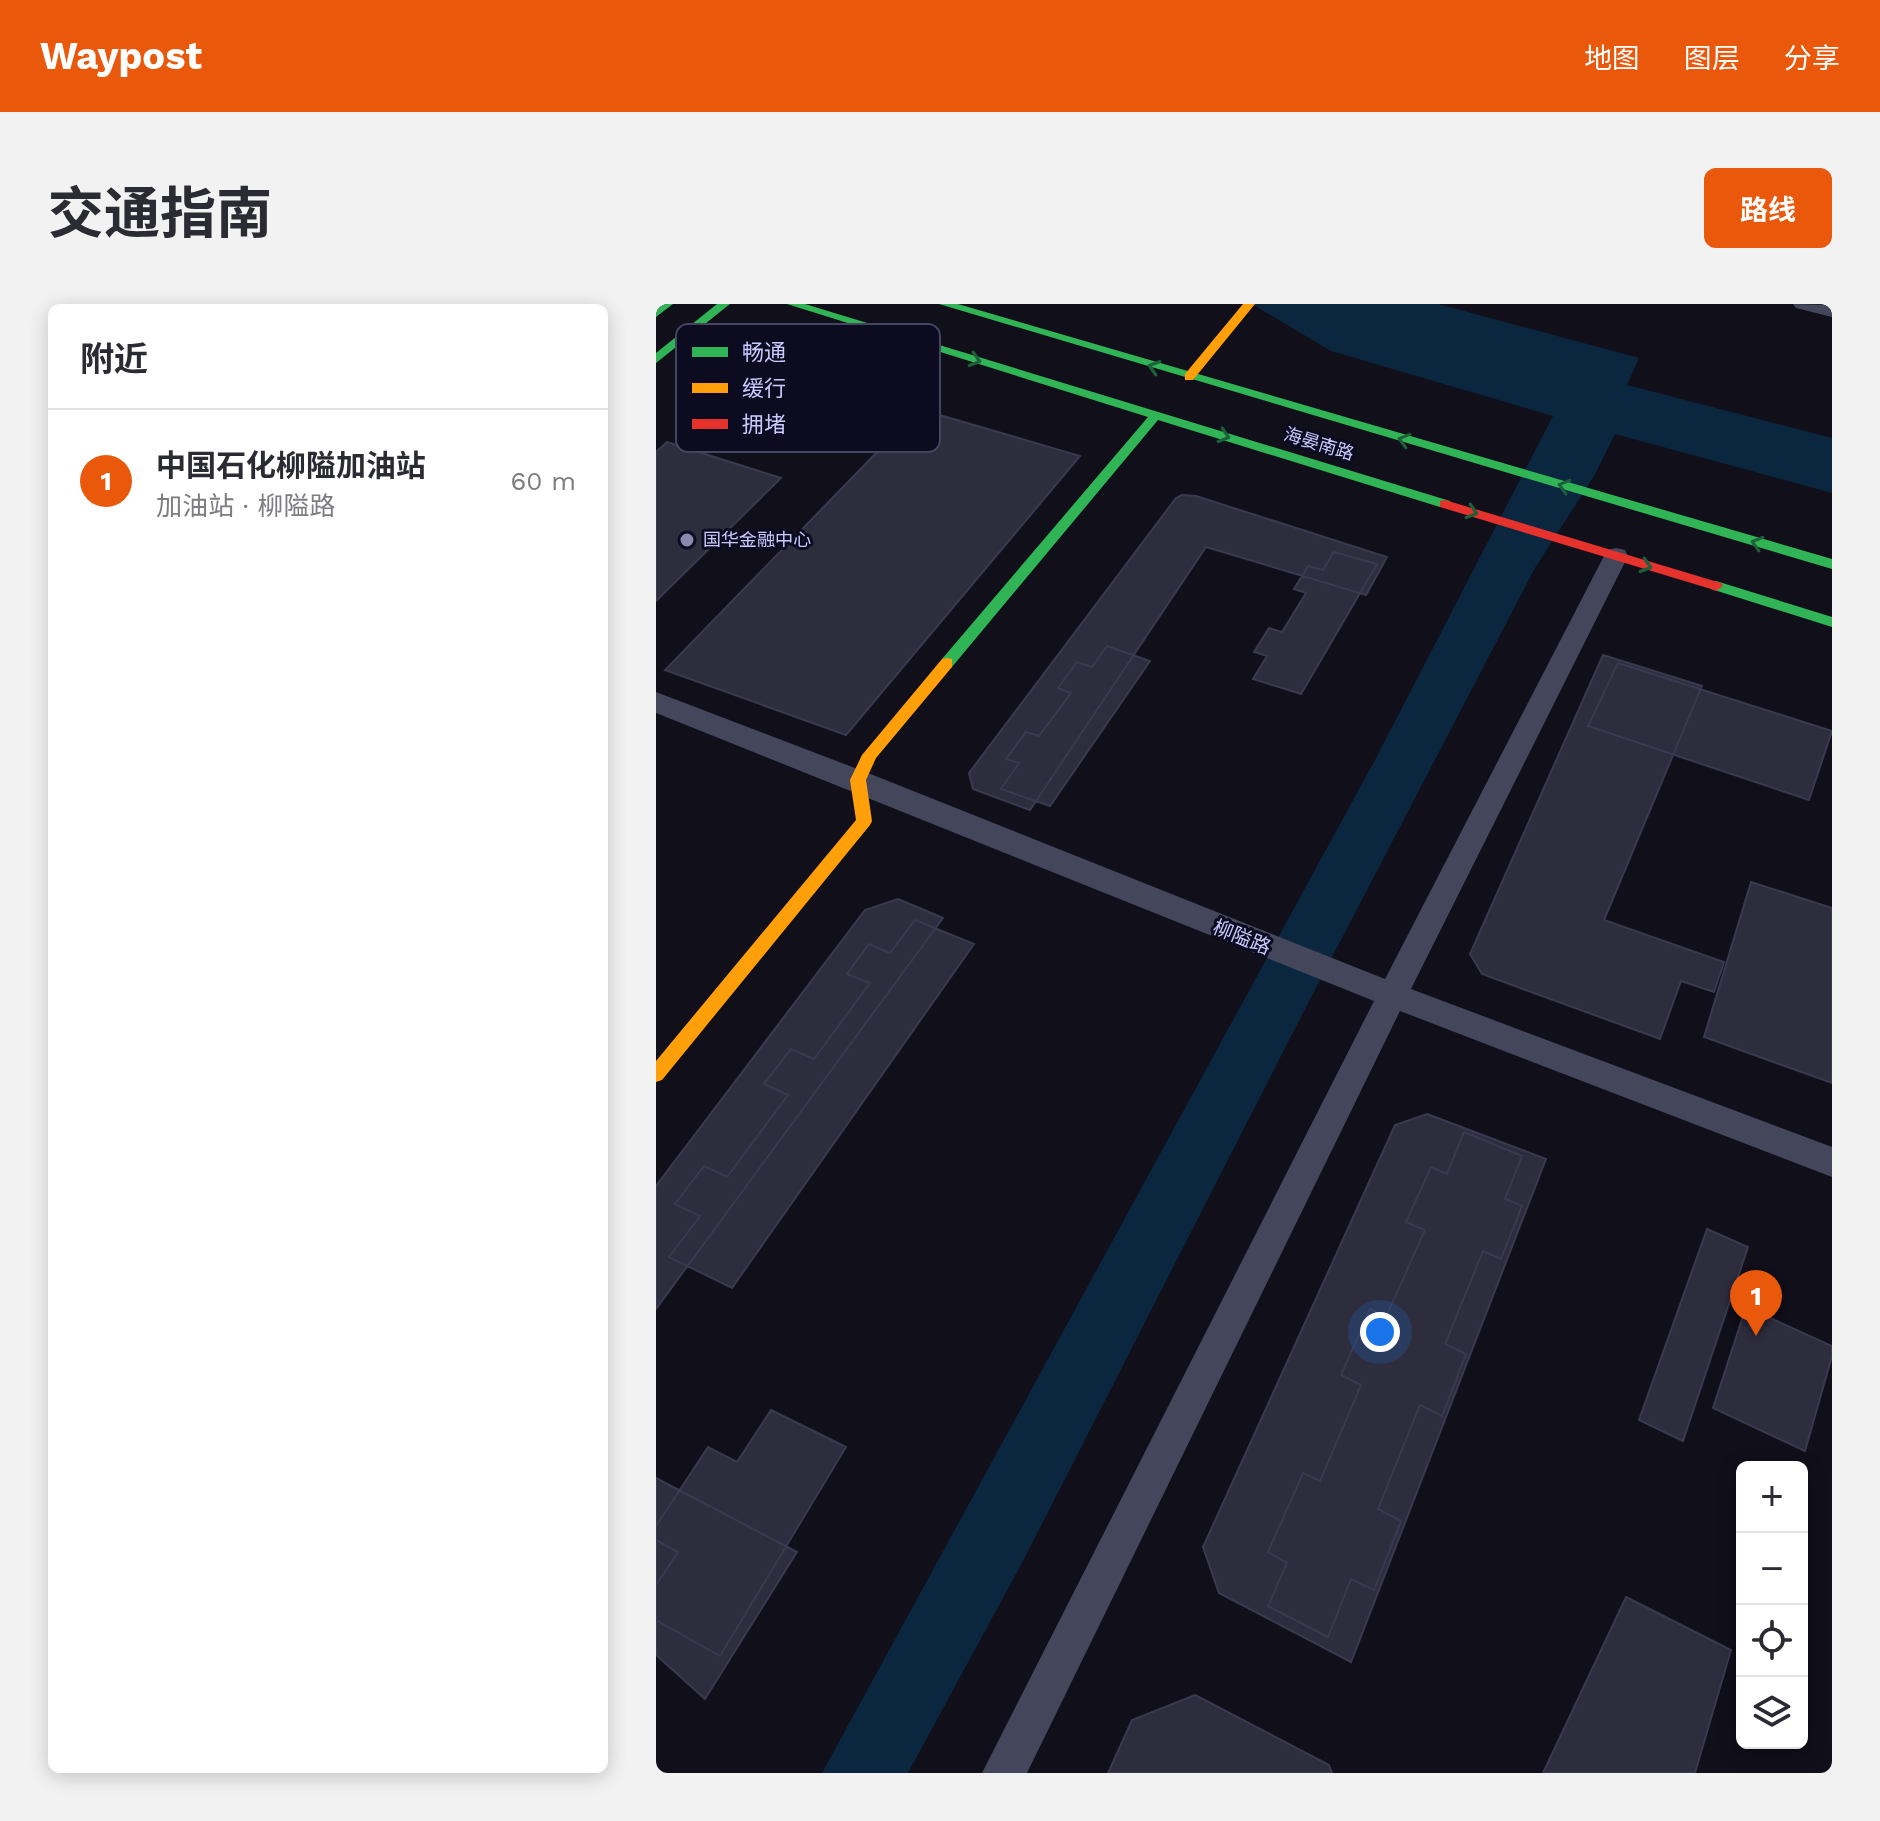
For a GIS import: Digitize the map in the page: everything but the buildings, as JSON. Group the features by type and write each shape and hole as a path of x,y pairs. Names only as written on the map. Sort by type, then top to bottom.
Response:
{"main road":[{"path":"656,313 667,304"},
{"path":"699,324 724,304"},
{"name":"海晏南路","path":"793,304 858,324"},
{"name":"海晏南路","path":"945,304 1832,564"},
{"path":"1189,377 1249,304"},
{"path":"656,359 676,343"},
{"name":"海晏南路","path":"940,349 1832,622"},
{"path":"656,1074 864,821 858,780 870,755 1156,415"}],"street":[{"path":"1803,304 1832,311"},
{"path":"1004,1773 1392,996 1616,556"},
{"name":"柳隘路","path":"656,702 858,780 1392,996 1832,1162"}],"water":[{"path":"1252,304 1438,304 1639,358 1627,385 1832,438 1832,493 1615,434 1594,476 1535,568 1022,1563 908,1773 822,1773 1375,760 1553,416 1331,351"}],"traffic: fast":[{"path":"656,313 667,304"},
{"path":"699,324 724,304"},
{"path":"793,304 858,324"},
{"path":"945,304 1832,564"},
{"path":"656,359 676,343"},
{"path":"940,349 1445,504"},
{"path":"947,663 1156,415"},
{"path":"1716,586 1832,622"}],"traffic: slow":[{"path":"1189,377 1249,304"},
{"path":"656,1074 864,821 858,780 870,755 947,663"}],"traffic: jam":[{"path":"1445,504 1716,586"}],"place":[{"name":"国华金融中心","path":"687,540"},
{"name":"中国石化柳隘加油站","path":"1756,1336"}]}
